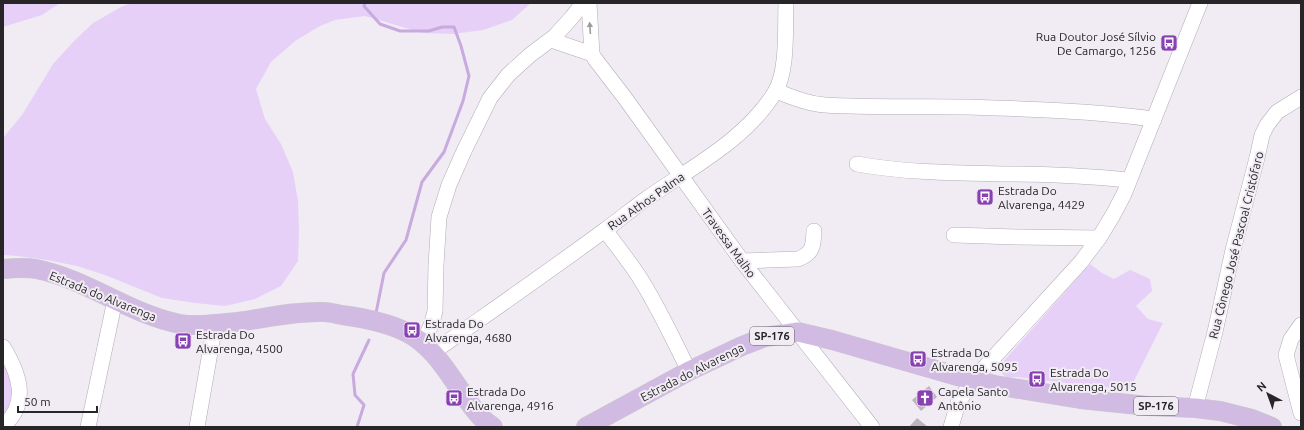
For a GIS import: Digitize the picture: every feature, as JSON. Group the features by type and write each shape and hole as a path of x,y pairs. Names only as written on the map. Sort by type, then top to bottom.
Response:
{"main road":[{"name":"Estrada do Alvarenga","path":"3,269 36,269 66,278 154,318 182,325 216,324 294,314 324,312 362,318 392,326 408,333 428,348 469,404 480,417 493,427"},
{"name":"Estrada do Alvarenga","path":"586,427 690,371 742,346 765,337 798,332 995,385 1080,399 1220,411 1252,419 1272,427"}],"street":[{"path":"428,348 435,311 439,217 449,184 490,98 508,75 530,55 551,40 574,16 583,3"},
{"path":"551,40 592,54 589,3"},
{"name":"Rua Athos Palma","path":"428,348 605,230 646,199 681,176 751,123 776,91 783,73 786,3"},
{"path":"951,427 958,403 973,380 1081,262 1099,238 1113,215 1124,194 1200,3"},
{"name":"Travessa Malho","path":"592,54 742,261 798,332 867,425"},
{"path":"776,91 817,105 968,107 1119,114 1154,119"},
{"name":"Rua Cônego José Pascoal Cristófaro","path":"1195,408 1215,332 1262,135 1267,124 1277,112 1301,98"},
{"path":"857,164 881,168 940,172 1048,175 1129,180"},
{"path":"605,230 639,277 690,371"},
{"path":"742,261 798,259 811,251 814,231"},
{"path":"954,235 1099,238"},
{"path":"88,427 115,300"},
{"path":"197,427 216,324"},
{"path":"1301,325 1291,339 1286,355 1301,412"},
{"path":"3,347 12,364 20,389 20,398 15,412 9,421 3,426"},
{"path":"469,404 480,427"}],"shaded area":[{"path":"3,3 60,3 42,15 3,27"},
{"path":"131,3 531,3 512,20 483,30 453,34 423,33 365,16 335,20 320,26 295,41 271,62 256,89 265,119 281,144 293,172 298,201 298,261 281,286 255,299 225,306 162,298 105,275 77,266 47,260 3,255 3,138 22,115 53,64 74,41 93,23"},
{"path":"1090,264 1102,273 1114,279 1130,270 1150,279 1152,291 1136,306 1148,319 1163,323 1130,389 1017,377 1007,378 1000,372 1002,363"},
{"path":"3,360 11,383 12,396 11,403 3,418"}],"building":[{"name":"Capela Santo Antônio","path":"929,386 937,397 921,411 912,400"},
{"path":"917,418 928,427 909,427"}],"waterway":[{"path":"365,3 364,6 380,24 400,31 429,31 442,27 454,27 469,76 463,101 444,152 422,182 406,240 384,273 376,313"},
{"path":"357,427 364,405 355,395 353,374 369,340"}],"place":[{"name":"Rua Doutor José Sílvio De Camargo, 1256","path":"1169,43"},
{"name":"Estrada Do Alvarenga, 4429","path":"985,197"},
{"name":"Estrada Do Alvarenga, 4680","path":"412,330"},
{"name":"Estrada Do Alvarenga, 4500","path":"183,341"},
{"name":"Estrada Do Alvarenga, 5095","path":"918,359"},
{"name":"Estrada Do Alvarenga, 5015","path":"1037,379"},
{"name":"Estrada Do Alvarenga, 4916","path":"454,398"},
{"name":"Capela Santo Antônio","path":"925,398"}]}
